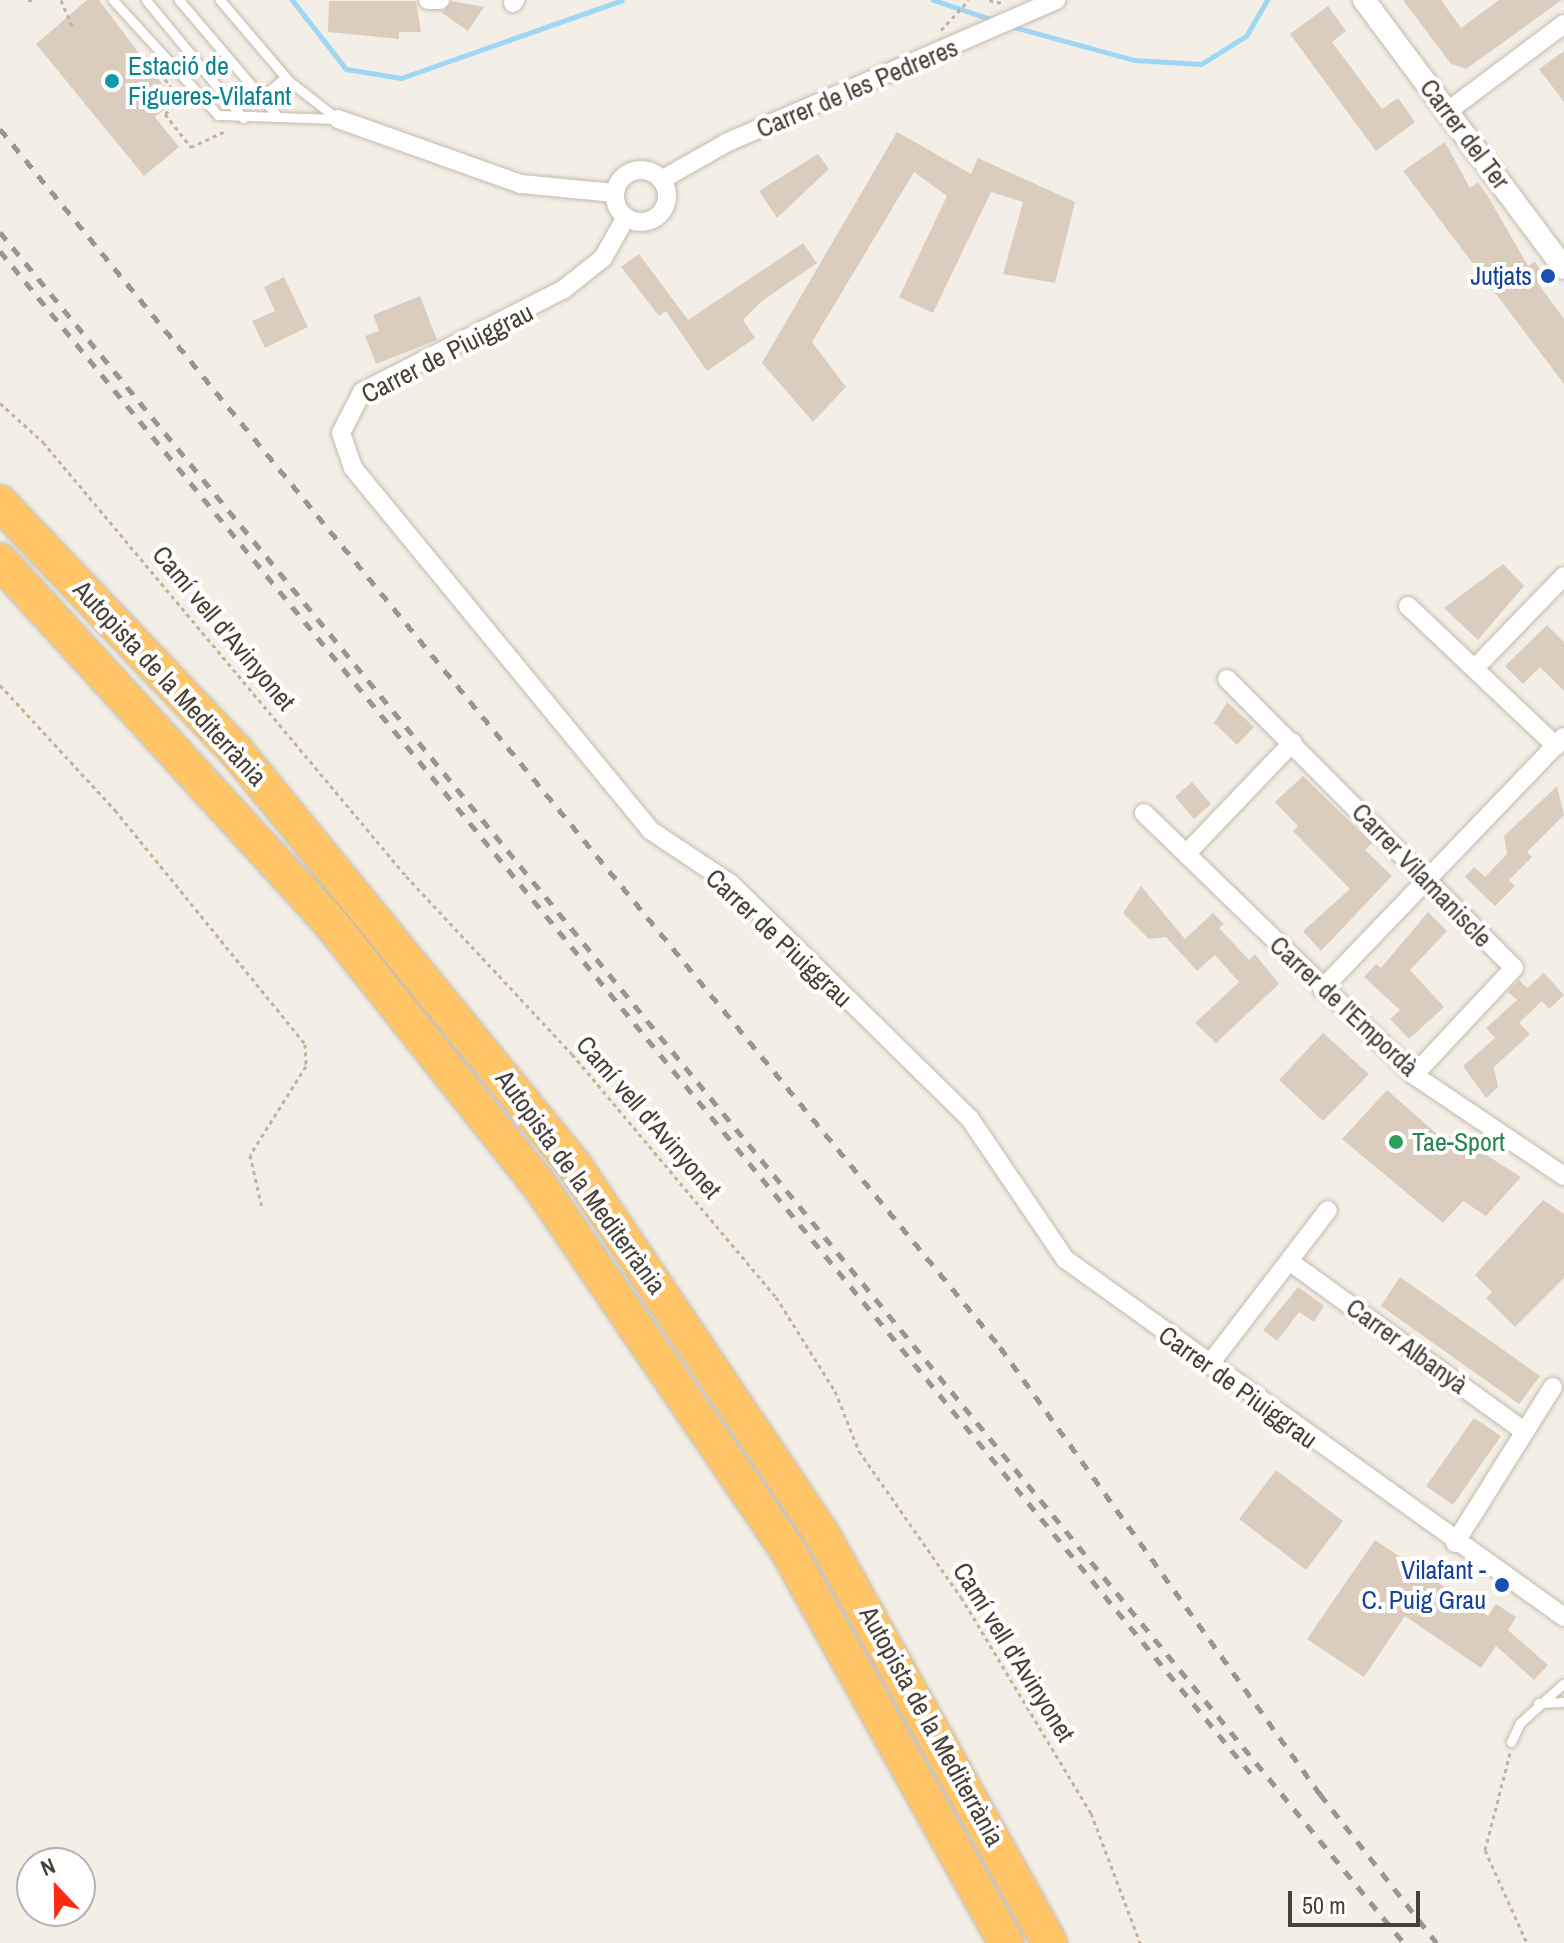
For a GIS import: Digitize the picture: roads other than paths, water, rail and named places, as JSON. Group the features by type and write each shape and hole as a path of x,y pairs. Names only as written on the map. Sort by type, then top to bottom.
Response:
{"highway":[{"name":"Autopista de la Mediterrània","path":"0,503 236,751 574,1165 822,1534 1050,1943"},
{"name":"Autopista de la Mediterrània","path":"0,561 329,921 540,1186 789,1553 1006,1943"}],"street":[{"name":"Carrer de les Pedreres","path":"661,180 726,143 1056,0"},
{"name":"Carrer del Ter","path":"1364,0 1564,268"},
{"path":"1448,111 1564,24"},
{"path":"338,119 521,184 615,193"},
{"path":"634,171 661,180 662,210 642,222 626,217 615,193 634,171"},
{"name":"Carrer de Piuiggrau","path":"626,217 603,258 552,297 362,392 343,422 346,457 650,830 731,884 970,1119 1065,1259 1455,1543 1564,1617"},
{"path":"1475,668 1564,576"},
{"path":"1322,989 1560,742 1408,606"},
{"name":"Carrer Vilamaniscle","path":"1227,679 1293,742 1514,968 1414,1075"},
{"path":"1187,853 1293,742"},
{"name":"Carrer de l'Empordà","path":"1144,813 1414,1075 1564,1176"},
{"path":"1209,1365 1328,1210"},
{"name":"Carrer Albanyà","path":"1289,1261 1525,1432"},
{"path":"1455,1543 1553,1387"}],"lane":[{"path":"113,0 206,107 243,118 275,113 338,119"},
{"path":"146,0 243,118"},
{"path":"179,0 275,113"},
{"path":"220,0 285,77 338,119"},
{"path":"260,99 285,77"},
{"path":"1511,1742 1538,1703 1564,1683"},
{"path":"1538,1703 1564,1702"}],"waterway":[{"path":"292,0 346,69 401,78 622,0"},
{"path":"933,0 993,20"},
{"path":"1010,26 1134,60 1201,64 1246,36 1267,0"}],"railway":[{"path":"0,129 1000,1347 1320,1794 1437,1943"},
{"path":"0,232 1404,1943"},
{"path":"0,251 1250,1773"}],"place":[{"name":"Estació de Figueres-Vilafant","path":"112,81"},
{"name":"Jutjats","path":"1548,276"},
{"name":"Tae-Sport","path":"1396,1142"},
{"name":"Vilafant - C. Puig Grau","path":"1502,1585"}]}
